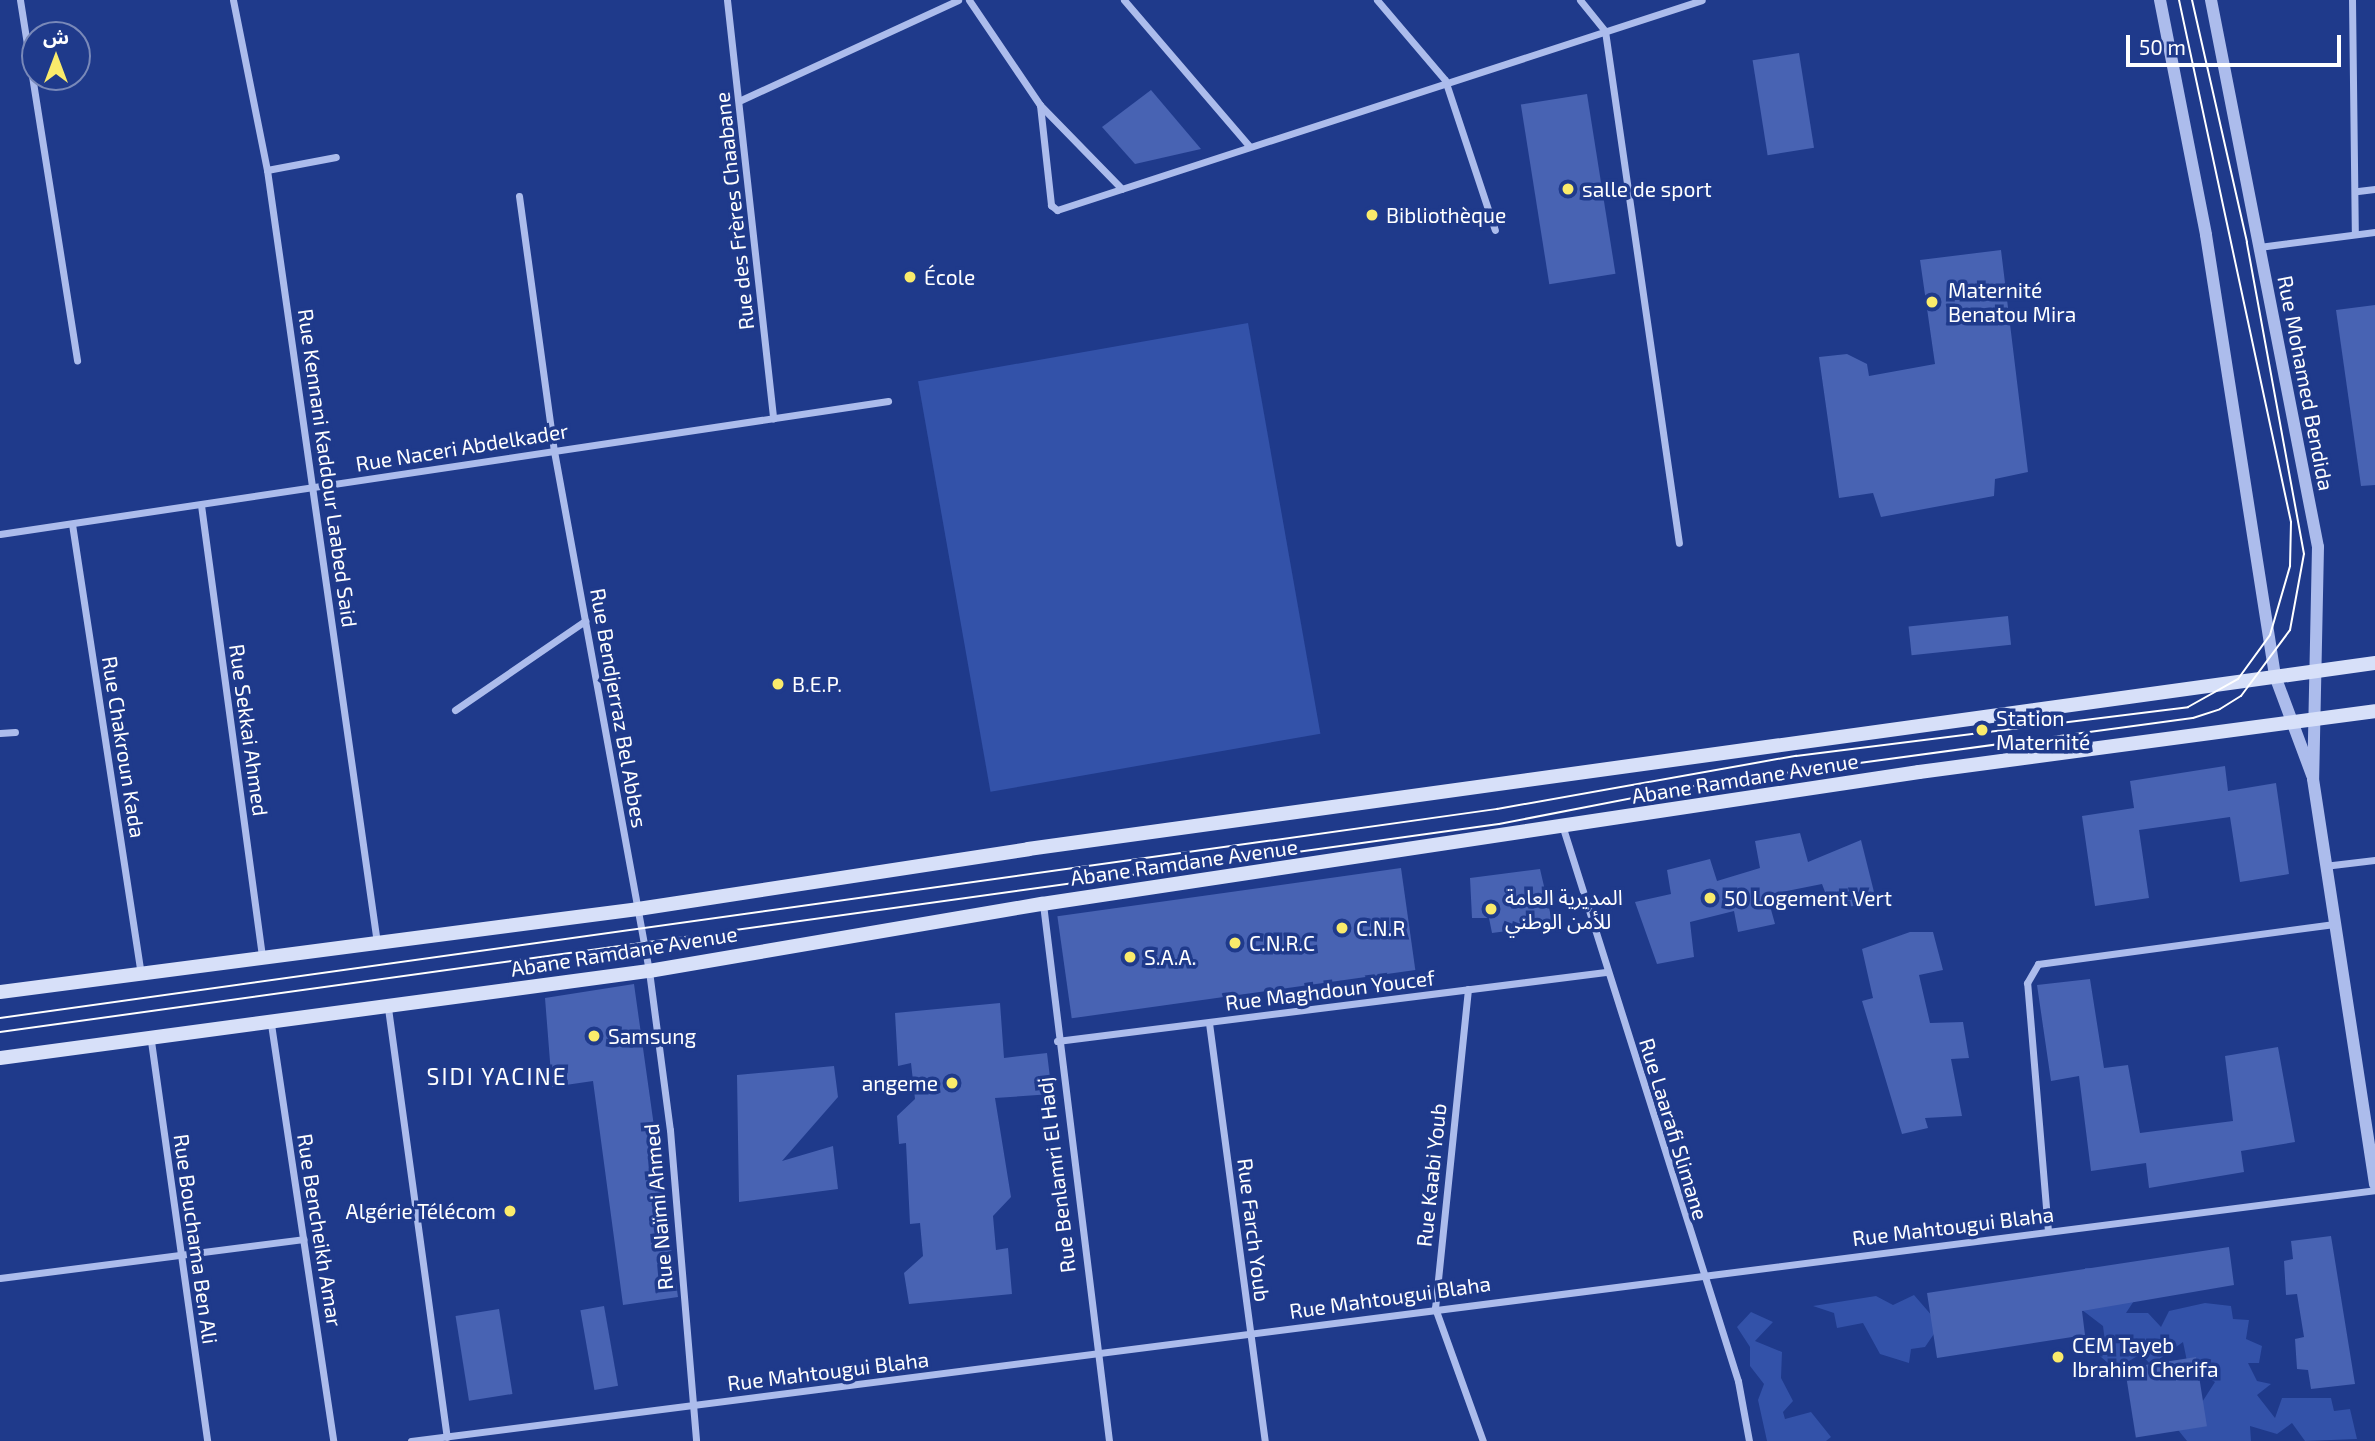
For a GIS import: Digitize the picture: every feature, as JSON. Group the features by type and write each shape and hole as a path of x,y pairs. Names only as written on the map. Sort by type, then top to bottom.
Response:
{"main road":[{"name":"Abane Ramdane Avenue","path":"0,992 638,909 2375,663"},
{"name":"Abane Ramdane Avenue","path":"0,1058 151,1041 649,971 1042,904 2375,711"}],"street":[{"path":"20,0 77,361"},
{"name":"Rue Kennani Kaddour Laabed Said","path":"233,0 267,170 377,943"},
{"name":"Rue des Frères Chaabane","path":"727,0 741,100 773,418"},
{"path":"741,100 958,0"},
{"path":"969,0 1040,105 1122,189"},
{"path":"1124,0 1249,146"},
{"path":"1377,0 1445,80 1495,230"},
{"path":"1580,0 1605,31 1679,543"},
{"path":"1040,105 1052,208 1122,189 1445,80 1702,0"},
{"path":"2160,0 2206,235 2275,676 2313,779 2324,866 2375,1184"},
{"name":"Rue Mohamed Bendida","path":"2211,0 2318,547 2313,779"},
{"path":"2352,0 2358,191 2356,233"},
{"path":"267,170 336,157"},
{"path":"2358,191 2375,189"},
{"name":"Rue Bendjerraz Bel Abbes","path":"519,196 554,451 649,971"},
{"path":"2259,247 2375,232"},
{"name":"Rue Naceri Abdelkader","path":"0,534 888,401"},
{"name":"Rue Sekkai Ahmed","path":"201,505 262,959"},
{"name":"Rue Chakroun Kada","path":"72,524 141,975"},
{"path":"455,710 585,621"},
{"path":"0,733 15,732"},
{"name":"Rue Laarafi Slimane","path":"1563,828 1702,1276 1738,1381 1749,1441"},
{"path":"2324,866 2375,860"},
{"name":"Rue Benlamri El Hadj","path":"1042,904 1096,1354 1109,1441"},
{"path":"2048,1231 2027,983 2038,964 2334,924"},
{"name":"Rue Naïmi Ahmed","path":"649,971 670,1130 696,1441"},
{"name":"Rue Maghdoun Youcef","path":"1057,1041 1606,972"},
{"name":"Rue Kaabi Youb","path":"1468,989 1435,1308 1483,1441"},
{"path":"388,1007 447,1437"},
{"name":"Rue Farch Youb","path":"1209,1023 1265,1441"},
{"name":"Rue Bencheikh Amar","path":"271,1024 333,1441"},
{"name":"Rue Bouchama Ben Ali","path":"151,1041 207,1441"},
{"name":"Rue Mahtougui Blaha","path":"411,1441 1435,1308 2375,1190"},
{"path":"0,1278 304,1239"}],"shaded area":[{"path":"1248,323 1320,734 991,792 918,381"},
{"path":"2085,1268 2118,1268 2141,1290 2126,1313 2148,1313 2161,1327 2169,1311 2205,1303 2231,1306 2233,1319 2249,1320 2246,1339 2262,1346 2259,1363 2248,1363 2257,1381 2271,1384 2257,1395 2275,1418 2282,1398 2331,1398 2334,1411 2350,1409 2357,1439 2305,1441 2292,1423 2277,1434 2250,1426 2251,1441 2187,1441 2170,1420 2197,1410 2215,1382 2188,1366 2183,1342 2151,1365 2141,1354 2115,1369 2087,1345 2105,1342 2103,1326 2073,1303 2084,1287"},
{"path":"1914,1295 1940,1325 1925,1347 1911,1349 1909,1363 1880,1354 1863,1323 1837,1328 1834,1313 1813,1306 1876,1296 1893,1305"},
{"path":"1751,1312 1773,1322 1755,1341 1782,1352 1781,1378 1793,1401 1783,1412 1785,1419 1811,1412 1831,1437 1826,1441 1767,1441 1758,1400 1764,1384 1750,1366 1750,1347 1737,1327"}],"building":[{"path":"1799,53 1814,148 1768,155 1753,60"},
{"path":"1151,90 1201,149 1135,164 1102,127"},
{"name":"salle de sport","path":"1587,94 1615,274 1549,284 1521,104"},
{"name":"Maternité Benatou Mira","path":"2001,250 2028,472 1995,479 1994,496 1881,517 1873,493 1839,498 1819,357 1847,354 1867,364 1869,376 1935,364 1920,260"},
{"path":"2375,305 2375,485 2361,486 2336,310"},
{"path":"2008,616 2011,645 1912,655 1909,626"},
{"path":"2225,766 2228,791 2276,783 2289,874 2240,882 2230,817 2139,830 2149,898 2095,906 2082,816 2134,808 2130,781"},
{"name":"50 Logement Vert","path":"1800,833 1808,862 1861,840 1877,904 1831,908 1822,884 1767,895 1775,924 1738,932 1734,911 1690,922 1694,957 1657,964 1635,902 1671,894 1667,870 1710,859 1717,881 1760,868 1755,841"},
{"path":"1401,868 1415,970 1072,1018 1057,916"},
{"path":"1540,869 1553,925 1492,933 1489,918 1472,918 1470,878"},
{"name":"50 Logement Vert","path":"1910,932 1933,932 1943,970 1919,975 1930,1023 1963,1022 1969,1058 1951,1059 1962,1116 1925,1118 1928,1128 1902,1134 1862,1001 1873,998 1862,949"},
{"path":"2090,979 2104,1068 2128,1065 2140,1133 2233,1121 2225,1056 2278,1047 2295,1142 2241,1151 2244,1172 2149,1188 2146,1163 2091,1171 2079,1076 2051,1081 2037,985"},
{"path":"634,984 678,1297 623,1305 593,1081 552,1087 545,998"},
{"path":"1000,1003 1004,1058 1047,1053 1052,1094 995,1098 1011,1197 993,1216 996,1250 1008,1248 1012,1294 909,1304 904,1273 923,1256 920,1223 910,1224 906,1143 899,1144 897,1116 915,1099 911,1063 898,1066 895,1013"},
{"path":"834,1066 838,1097 782,1161 833,1146 838,1189 739,1202 737,1075"},
{"path":"2331,1236 2355,1384 2311,1389 2308,1370 2297,1369 2295,1339 2304,1337 2297,1294 2286,1295 2284,1261 2293,1259 2291,1241"},
{"path":"2229,1247 2234,1285 2082,1311 2085,1335 1937,1358 1927,1293"},
{"path":"604,1306 618,1386 594,1390 580,1310"},
{"path":"499,1309 512,1394 469,1401 456,1316"},
{"path":"2196,1357 2207,1426 2136,1437 2125,1368"}],"tram line":[{"path":"0,1018 1497,809 1796,756 2188,707 2238,679 2270,635 2290,566 2291,522 2179,0"},
{"path":"0,1032 1499,824 1704,784 2193,718 2220,709 2241,696 2290,630 2304,554 2247,242 2192,0"}],"place":[{"name":"salle de sport","path":"1568,189"},
{"name":"Bibliothèque","path":"1372,215"},
{"name":"École","path":"910,277"},
{"name":"Maternité Benatou Mira","path":"1932,302"},
{"name":"B.E.P.","path":"778,684"},
{"name":"Station Maternité","path":"1982,730"},
{"name":"50 Logement Vert","path":"1710,898"},
{"name":"المديرية العامة للأمن الوطني","path":"1491,909"},
{"name":"C.N.R","path":"1342,928"},
{"name":"C.N.R.C","path":"1235,943"},
{"name":"S.A.A.","path":"1130,957"},
{"name":"Samsung","path":"594,1036"},
{"name":"angeme","path":"952,1083"},
{"name":"Algérie Télécom","path":"510,1211"},
{"name":"CEM Tayeb Ibrahim Cherifa","path":"2058,1357"}],"district":[{"name":"SIDI YACINE","path":"497,1076"}]}
